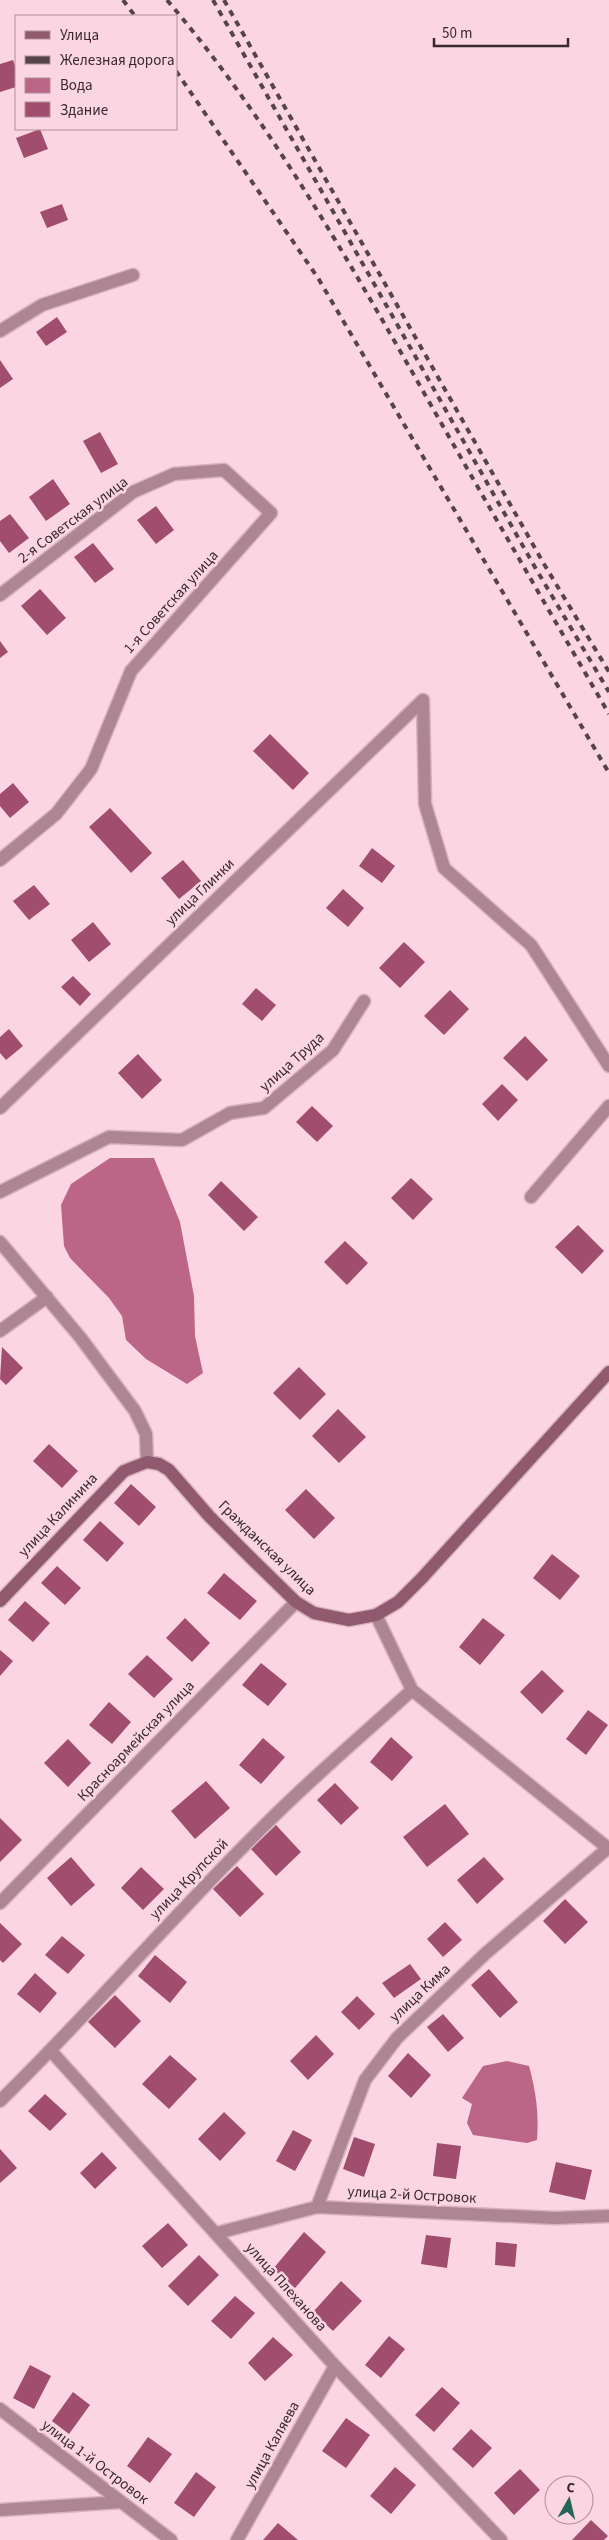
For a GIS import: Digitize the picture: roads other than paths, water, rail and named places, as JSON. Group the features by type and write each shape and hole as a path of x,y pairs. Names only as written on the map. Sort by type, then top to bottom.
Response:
{"main road":[{"path":"376,1615 398,1602 422,1578 609,1372"},
{"name":"улица Калинина","path":"0,1601 98,1495 124,1470 147,1462"},
{"name":"Гражданская улица","path":"147,1462 158,1464 169,1470 209,1516 296,1602 314,1613 334,1619 349,1620 376,1615"}],"street":[{"path":"0,330 42,306 133,275"},
{"name":"2-я Советская улица","path":"0,595 133,492 174,474 224,470 271,513"},
{"name":"1-я Советская улица","path":"0,860 56,814 91,769 131,671 271,513"},
{"name":"улица Глинки","path":"0,1108 422,700 425,804 444,868 531,945 609,1066"},
{"name":"улица Труда","path":"0,1192 109,1137 182,1140 230,1113 264,1108 333,1050 364,1002"},
{"path":"531,1198 609,1106"},
{"path":"0,1242 47,1297 135,1411 146,1434 147,1462"},
{"path":"0,1331 47,1297"},
{"name":"Красноармейская улица","path":"0,1903 296,1602"},
{"path":"376,1615 412,1690 609,1848"},
{"name":"улица Крупской","path":"0,2101 51,2051 187,1904 271,1818 412,1690"},
{"name":"улица Кима","path":"317,2207 365,2080 396,2038 485,1954 609,1848"},
{"name":"улица Плеханова","path":"51,2051 335,2366 501,2540"},
{"name":"улица 2-й Островок","path":"217,2233 317,2207 555,2218 609,2216"},
{"name":"улица Каляева","path":"237,2540 335,2366"},
{"name":"улица 1-й Островок","path":"0,2409 171,2540"},
{"path":"0,2510 121,2502"}],"water":[{"path":"110,1158 154,1158 180,1222 194,1296 195,1336 203,1373 187,1384 146,1359 126,1340 122,1316 109,1298 70,1258 64,1246 61,1205 71,1184"},
{"path":"507,2061 529,2066 538,2121 537,2140 527,2143 473,2135 467,2123 472,2104 462,2098 483,2066"}],"railway":[{"path":"123,0 134,15"},
{"path":"167,0 237,89 300,182 387,328 609,714"},
{"path":"213,0 536,569 609,692"},
{"path":"224,0 544,564 609,672"},
{"path":"178,74 318,278 609,773"}]}
